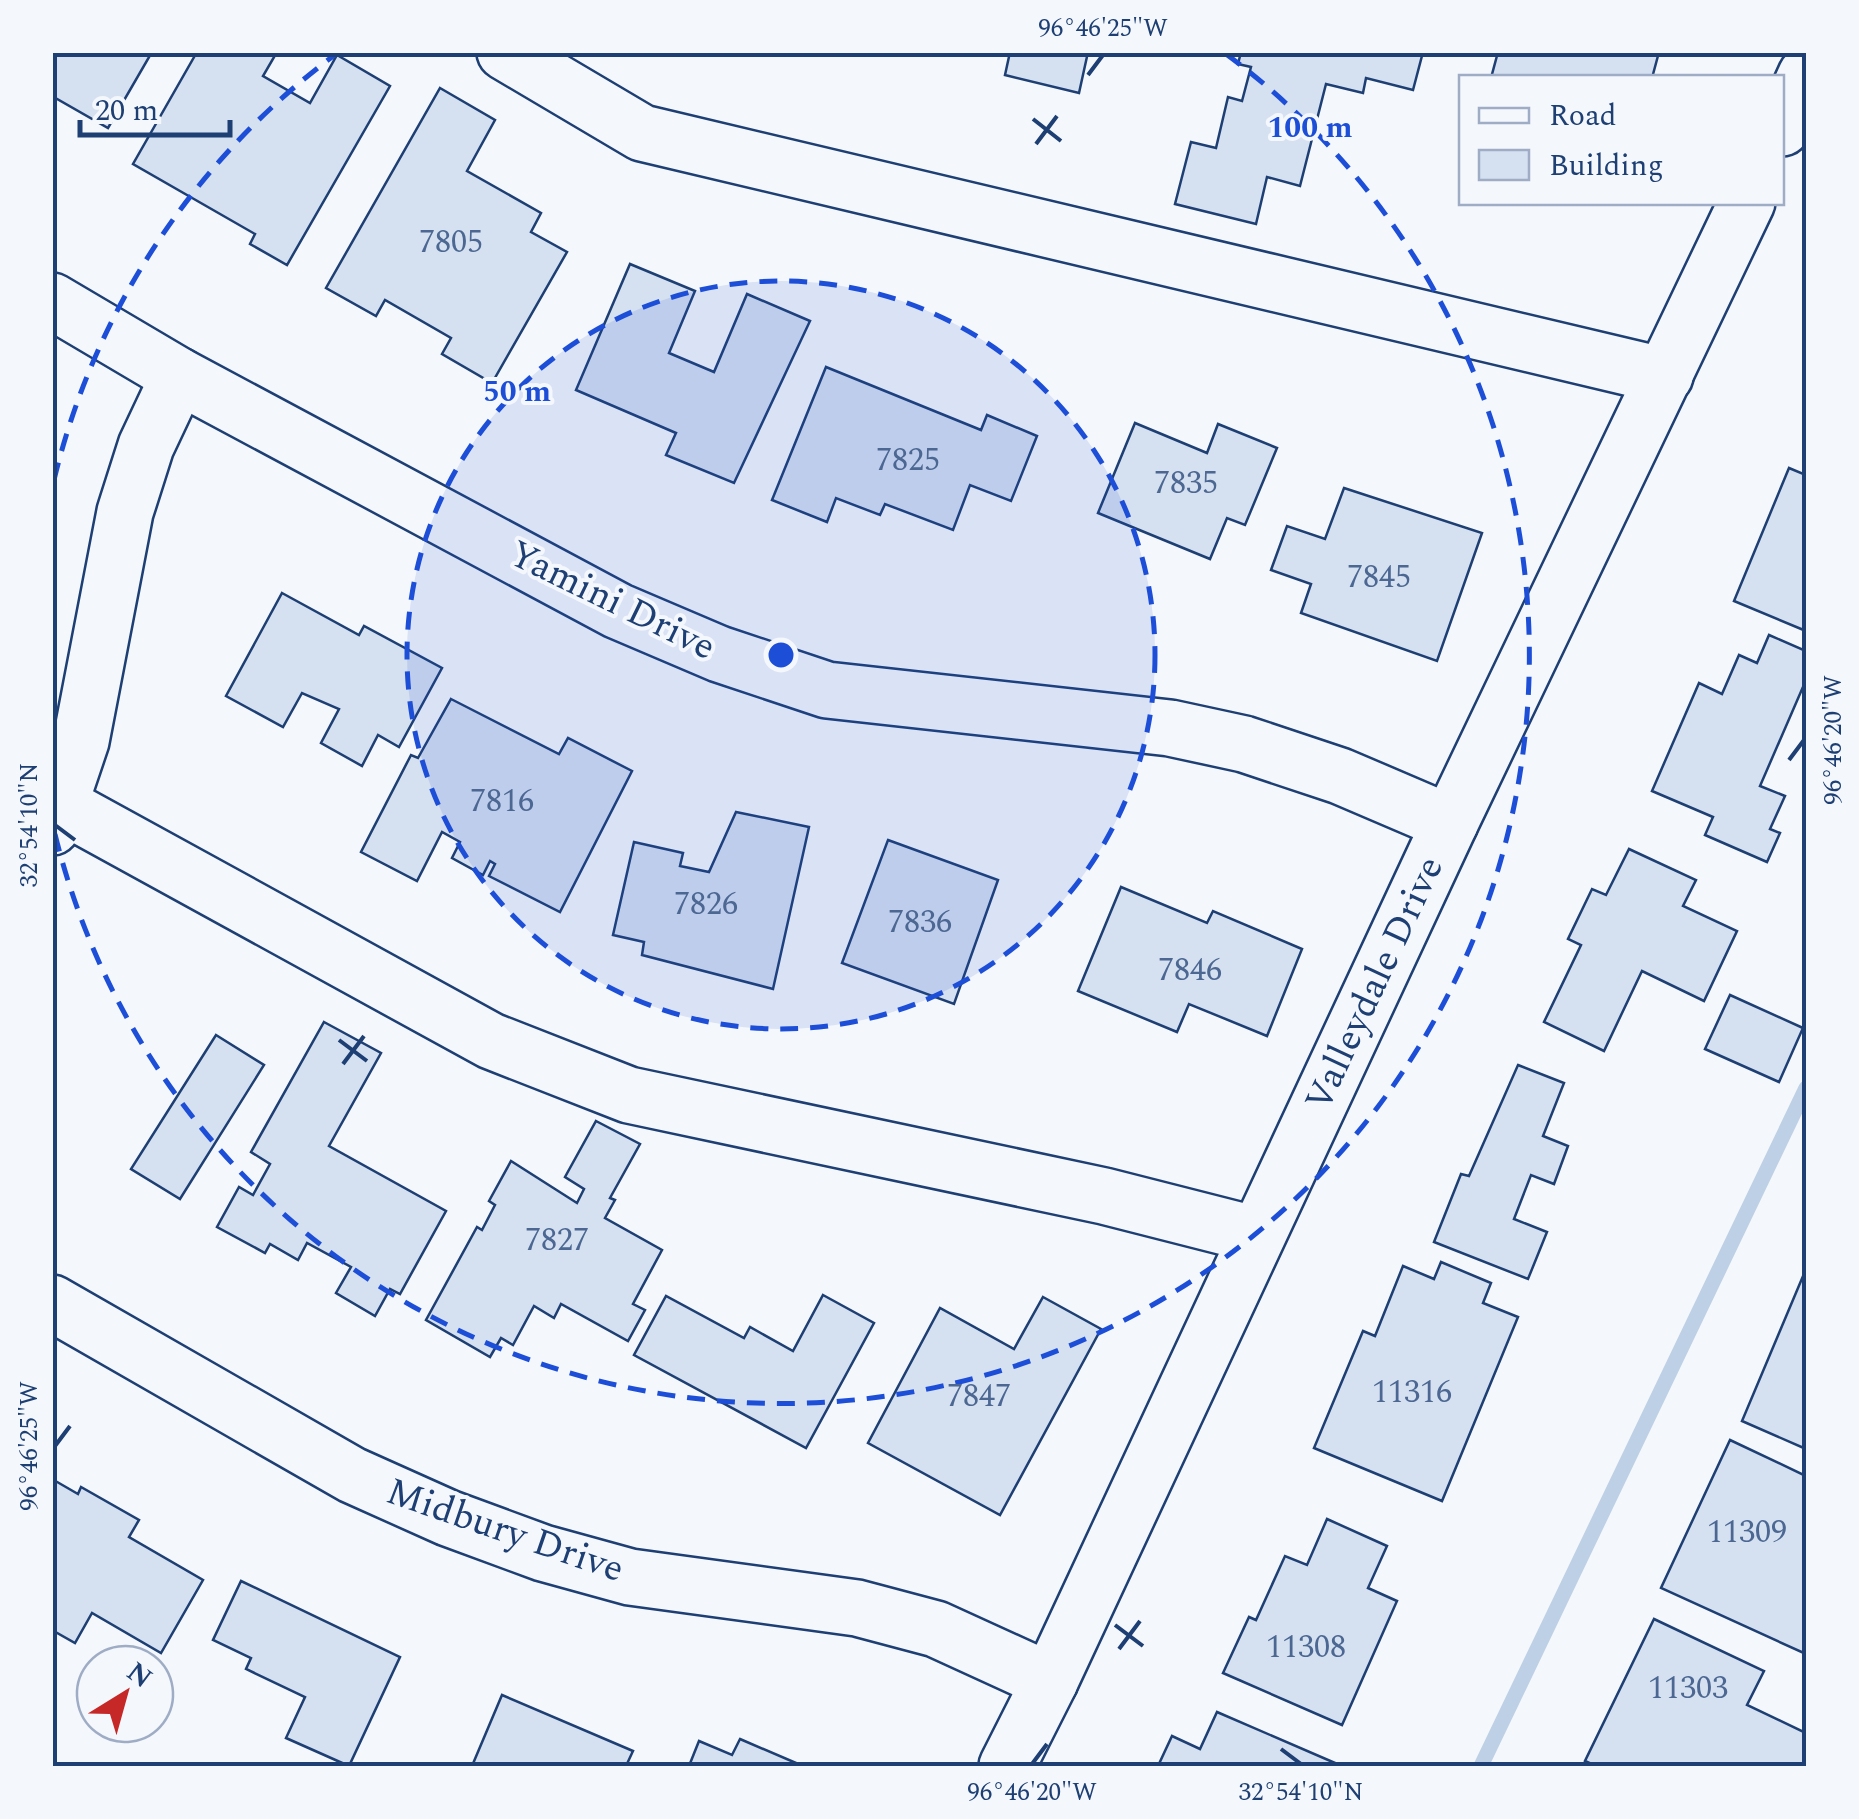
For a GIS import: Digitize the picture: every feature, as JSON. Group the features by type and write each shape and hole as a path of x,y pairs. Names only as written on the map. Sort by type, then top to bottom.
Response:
{"street":[{"path":"505,52 642,133 1665,376"},
{"path":"1784,124 1806,75"},
{"name":"Valleydale Drive","path":"1007,1766 1745,205"},
{"name":"Yamini Drive","path":"52,301 179,376 618,610 719,654 827,690 1170,728 1244,744 1340,776 1450,824"},
{"path":"179,376 146,446 124,512 82,741 55,811 491,1040 629,1095 1104,1196 1256,1235"},
{"name":"Midbury Drive","path":"52,1304 352,1475 448,1518 630,1577 856,1608 936,1629 1050,1681"}],"building":[{"path":"52,52 152,52 108,128 52,96"},
{"path":"197,52 277,52 263,76 310,103 337,55 390,86 287,265 250,244 255,234 133,164"},
{"path":"1010,52 1088,52 1079,93 1005,75"},
{"path":"1241,52 1423,52 1413,90 1366,78 1363,93 1326,84 1300,186 1267,177 1256,224 1175,204 1191,142 1216,148 1228,97 1242,101 1251,67 1238,64"},
{"path":"1498,52 1659,52 1653,75 1492,75"},
{"path":"440,88 495,120 467,171 541,213 531,232 567,252 492,383 442,354 451,338 385,300 376,316 326,288"},
{"path":"630,264 695,291 669,353 714,372 747,294 810,321 734,483 666,455 676,433 576,390"},
{"path":"826,367 981,430 987,415 1037,436 1011,501 970,485 953,530 885,504 880,515 836,498 827,522 772,500"},
{"path":"1135,423 1207,453 1218,424 1277,448 1245,525 1227,518 1210,559 1098,513"},
{"path":"1789,468 1806,475 1806,631 1734,601"},
{"path":"1344,488 1482,533 1437,661 1301,613 1311,584 1271,570 1287,526 1325,539"},
{"path":"282,593 359,635 364,626 442,668 399,747 378,735 362,766 321,743 339,709 302,693 283,727 226,696"},
{"path":"1769,635 1806,651 1806,680 1760,786 1785,796 1770,829 1780,833 1767,862 1705,835 1713,817 1652,791 1699,683 1722,694 1739,655 1757,663"},
{"path":"451,699 559,754 568,738 632,771 560,912 489,876 495,864 490,861 483,875 452,858 460,842 442,832 417,881 361,852 411,755 418,758"},
{"path":"736,812 809,827 773,989 642,955 644,942 613,935 634,842 683,853 680,866 709,872"},
{"path":"888,840 998,880 954,1004 842,963"},
{"path":"1629,849 1696,880 1683,906 1737,931 1704,1001 1642,971 1604,1051 1544,1022 1581,945 1568,939 1592,889 1606,895"},
{"path":"1121,887 1207,923 1213,911 1302,949 1267,1036 1189,1004 1177,1032 1078,991"},
{"path":"1730,995 1803,1028 1779,1082 1705,1049"},
{"path":"324,1022 381,1053 329,1146 446,1211 400,1294 390,1289 375,1316 336,1293 351,1267 307,1243 298,1260 270,1244 265,1253 217,1227 239,1187 253,1195 270,1164 251,1152"},
{"path":"216,1035 264,1065 180,1199 131,1169"},
{"path":"1518,1065 1564,1083 1543,1136 1568,1146 1554,1184 1531,1175 1514,1219 1547,1232 1528,1279 1434,1242 1461,1174 1469,1176"},
{"path":"596,1121 640,1144 610,1198 615,1200 605,1218 662,1250 633,1304 645,1310 628,1341 561,1304 554,1318 534,1306 513,1345 501,1338 490,1357 426,1320 477,1227 482,1230 495,1205 489,1201 511,1161 577,1203 584,1189 565,1177"},
{"path":"1441,1262 1491,1283 1483,1303 1518,1317 1442,1501 1314,1448 1363,1331 1375,1336 1403,1266 1434,1279"},
{"path":"1806,1269 1806,1449 1742,1421"},
{"path":"823,1295 874,1323 806,1448 634,1355 666,1296 744,1338 750,1327 793,1351"},
{"path":"1043,1297 1101,1329 1000,1515 868,1443 940,1308 1014,1349"},
{"path":"1730,1440 1806,1476 1806,1654 1661,1588"},
{"path":"52,1479 78,1494 81,1487 139,1520 129,1537 203,1580 166,1644 145,1644 92,1613 75,1643 52,1630"},
{"path":"1327,1519 1387,1546 1368,1588 1397,1601 1342,1725 1223,1673 1249,1617 1256,1620 1285,1556 1307,1565"},
{"path":"241,1581 400,1657 349,1766 286,1738 305,1697 246,1669 251,1658 213,1640"},
{"path":"1654,1619 1764,1671 1747,1705 1806,1733 1806,1766 1596,1766 1585,1761"},
{"path":"502,1695 633,1751 626,1766 472,1766"},
{"path":"1217,1712 1342,1766 1158,1766 1172,1736 1200,1749"},
{"path":"740,1739 803,1766 689,1766 699,1741 732,1755"}],"waterway":[{"path":"1481,1766 1806,1088"}]}
